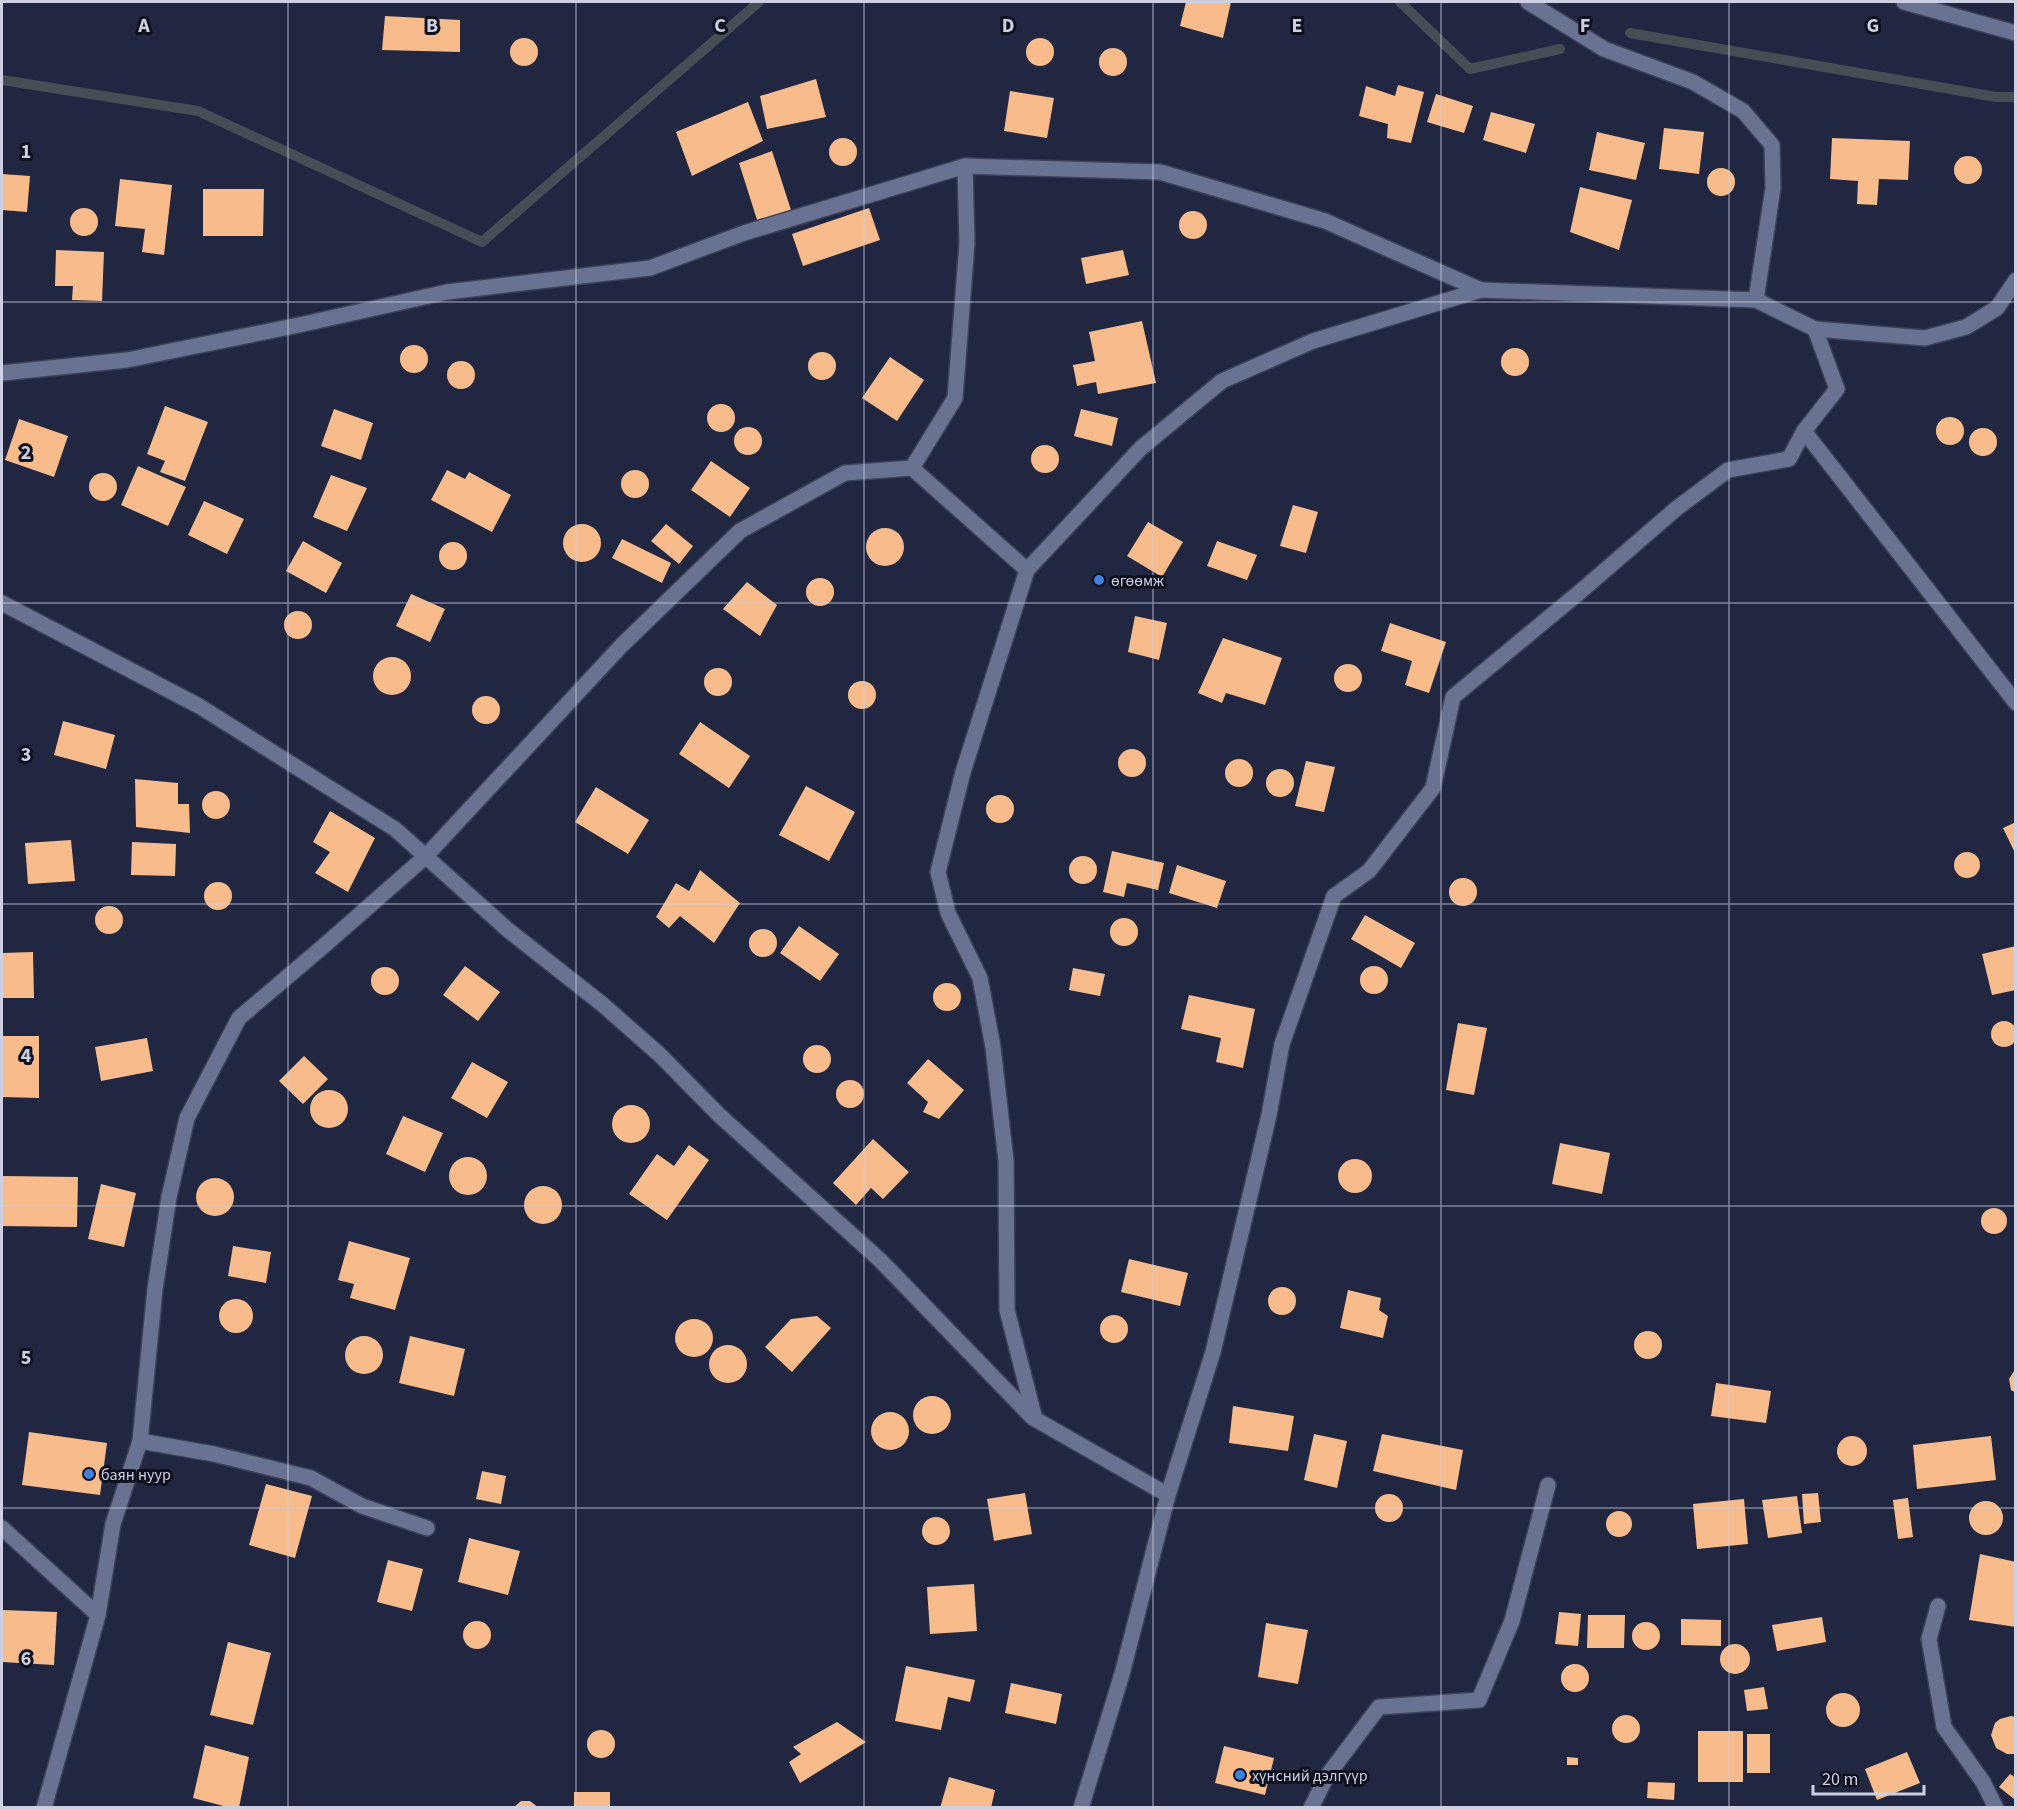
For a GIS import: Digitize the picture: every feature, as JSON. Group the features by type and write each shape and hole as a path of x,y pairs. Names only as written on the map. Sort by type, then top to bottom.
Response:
{"street":[{"path":"1528,2 1604,50 1693,82 1743,111 1772,145 1773,188 1756,300"},
{"path":"1904,2 2016,33"},
{"path":"2,373 127,360 447,292 650,268 744,233 965,166 1160,172 1325,221 1481,290"},
{"path":"912,468 955,398 967,243 965,166"},
{"path":"1035,1419 1006,1310 1006,1161 993,1047 980,978 948,913 938,872 963,772 1027,570 1141,448 1222,381 1313,340 1481,290 1756,300 1815,329 1925,338 1966,327 1997,308 2016,280"},
{"path":"1081,1808 1122,1674 1168,1495 1213,1353 1269,1115 1282,1044 1334,896 1369,871 1433,788 1453,697 1677,508 1728,470 1789,459 1803,431 1837,389 1815,329"},
{"path":"1803,431 2016,703"},
{"path":"44,1808 98,1615 113,1524 140,1441 158,1266 169,1197 187,1119 239,1018 425,857 622,645 740,531 845,473 912,468 1027,570"},
{"path":"2,603 199,706 395,829 508,930 602,1004 660,1055 719,1114 880,1260 1035,1419 1168,1495"},
{"path":"140,1441 214,1454 311,1478 362,1506 427,1528"},
{"path":"1311,1808 1327,1776 1379,1707 1479,1700 1512,1621 1548,1485"},
{"path":"2,1528 98,1615"},
{"path":"1938,1605 1929,1639 1944,1727 1983,1782 1996,1808"}],"building":[{"path":"1186,2 1231,2 1223,38 1180,26"},
{"path":"385,16 460,20 460,52 382,50"},
{"path":"524,38 534,42 538,52 534,62 524,66 514,62 510,52 514,42"},
{"path":"1040,38 1050,42 1054,52 1050,62 1040,66 1030,62 1026,52 1030,42"},
{"path":"1113,48 1123,52 1127,62 1123,72 1113,76 1103,72 1099,62 1103,52"},
{"path":"816,79 826,117 767,129 760,96"},
{"path":"1398,85 1424,92 1411,143 1387,138 1388,124 1359,116 1366,86 1395,96"},
{"path":"1010,91 1054,98 1047,138 1004,131"},
{"path":"1436,94 1473,106 1464,133 1427,122"},
{"path":"748,102 763,141 692,176 676,132"},
{"path":"1491,112 1535,124 1526,153 1483,140"},
{"path":"1664,128 1704,132 1699,174 1659,169"},
{"path":"1597,132 1645,143 1636,180 1589,170"},
{"path":"843,138 853,142 857,152 853,162 843,166 833,162 829,152 833,142"},
{"path":"1832,138 1910,141 1908,180 1879,179 1877,205 1857,204 1858,181 1830,179"},
{"path":"772,151 791,210 758,223 739,163"},
{"path":"1968,156 1978,160 1982,170 1978,180 1968,184 1958,180 1954,170 1958,160"},
{"path":"1721,168 1731,172 1735,182 1731,192 1721,196 1711,192 1707,182 1711,172"},
{"path":"2,174 30,176 27,212 2,210"},
{"path":"120,179 172,185 164,255 142,252 145,229 115,226"},
{"path":"1580,187 1632,200 1619,250 1570,232"},
{"path":"203,189 264,189 263,236 203,236"},
{"path":"84,208 94,212 98,222 94,232 84,236 74,232 70,222 74,212"},
{"path":"869,208 880,240 803,266 792,234"},
{"path":"1193,211 1203,215 1207,225 1203,235 1193,239 1183,235 1179,225 1183,215"},
{"path":"56,250 104,252 102,301 72,300 73,286 55,286"},
{"path":"1123,250 1129,275 1086,284 1081,258"},
{"path":"1142,321 1156,383 1098,394 1096,382 1077,386 1073,365 1095,361 1089,332"},
{"path":"414,345 424,349 428,359 424,369 414,373 404,369 400,359 404,349"},
{"path":"1515,348 1525,352 1529,362 1525,372 1515,376 1505,372 1501,362 1505,352"},
{"path":"822,352 832,356 836,366 832,376 822,380 812,376 808,366 812,356"},
{"path":"890,357 924,380 897,421 862,398"},
{"path":"461,361 471,365 475,375 471,385 461,389 451,385 447,375 451,365"},
{"path":"721,404 731,408 735,418 731,428 721,432 711,428 707,418 711,408"},
{"path":"165,406 208,422 185,481 160,472 165,461 147,454"},
{"path":"334,409 373,423 361,460 321,446"},
{"path":"1081,409 1118,418 1112,446 1074,436"},
{"path":"1950,417 1960,421 1964,431 1960,441 1950,445 1940,441 1936,431 1940,421"},
{"path":"19,419 68,436 54,477 5,460"},
{"path":"748,427 758,431 762,441 758,451 748,455 738,451 734,441 738,431"},
{"path":"1983,428 1993,432 1997,442 1993,452 1983,456 1973,452 1969,442 1973,432"},
{"path":"1045,445 1055,449 1059,459 1055,469 1045,473 1035,469 1031,459 1035,449"},
{"path":"711,461 750,488 730,517 691,490"},
{"path":"138,466 186,487 168,526 121,505"},
{"path":"447,470 465,479 469,472 511,495 492,532 431,500"},
{"path":"635,470 645,474 649,484 645,494 635,498 625,494 621,484 625,474"},
{"path":"103,473 113,477 117,487 113,497 103,501 93,497 89,487 93,477"},
{"path":"331,475 367,488 347,531 313,517"},
{"path":"204,501 244,519 227,554 188,535"},
{"path":"1293,505 1318,512 1306,553 1280,546"},
{"path":"1148,522 1183,542 1162,577 1127,556"},
{"path":"582,524 596,529 601,543 596,557 582,562 568,557 563,543 568,529"},
{"path":"666,524 693,546 679,564 651,541"},
{"path":"885,528 899,533 904,547 899,561 885,566 871,561 866,547 871,533"},
{"path":"622,539 671,563 662,583 612,558"},
{"path":"303,541 342,563 326,593 286,571"},
{"path":"1217,541 1257,555 1247,580 1207,566"},
{"path":"453,542 463,546 467,556 463,566 453,570 443,566 439,556 443,546"},
{"path":"820,578 830,582 834,592 830,602 820,606 810,602 806,592 810,582"},
{"path":"747,582 777,605 760,636 723,609"},
{"path":"411,594 445,609 430,642 396,626"},
{"path":"298,611 308,615 312,625 308,635 298,639 288,635 284,625 288,615"},
{"path":"1135,616 1167,623 1159,660 1128,652"},
{"path":"1390,623 1446,642 1429,693 1405,685 1412,661 1381,651"},
{"path":"1223,638 1282,658 1265,705 1226,693 1222,703 1198,693"},
{"path":"392,657 406,662 411,676 406,690 392,695 378,690 373,676 378,662"},
{"path":"1348,664 1358,668 1362,678 1358,688 1348,692 1338,688 1334,678 1338,668"},
{"path":"718,668 728,672 732,682 728,692 718,696 708,692 704,682 708,672"},
{"path":"862,681 872,685 876,695 872,705 862,709 852,705 848,695 852,685"},
{"path":"486,696 496,700 500,710 496,720 486,724 476,720 472,710 476,700"},
{"path":"63,721 115,735 106,769 54,755"},
{"path":"700,722 750,756 729,788 679,754"},
{"path":"1132,749 1142,753 1146,763 1142,773 1132,777 1122,773 1118,763 1122,753"},
{"path":"1239,759 1249,763 1253,773 1249,783 1239,787 1229,783 1225,773 1229,763"},
{"path":"1306,761 1335,767 1324,812 1295,806"},
{"path":"1280,769 1290,773 1294,783 1290,793 1280,797 1270,793 1266,783 1270,773"},
{"path":"135,779 178,783 178,804 189,804 190,833 136,827"},
{"path":"806,786 855,812 829,861 779,835"},
{"path":"596,787 649,820 628,854 575,822"},
{"path":"216,791 226,795 230,805 226,815 216,819 206,815 202,805 206,795"},
{"path":"1000,795 1010,799 1014,809 1010,819 1000,823 990,819 986,809 990,799"},
{"path":"330,811 375,838 348,892 315,873 330,852 313,842"},
{"path":"2016,822 2016,855 2003,828"},
{"path":"71,840 75,881 28,884 25,843"},
{"path":"132,842 176,844 175,876 131,875"},
{"path":"1112,851 1164,863 1158,890 1127,883 1124,897 1103,892"},
{"path":"1967,852 1976,856 1980,865 1976,874 1967,878 1958,874 1954,865 1958,856"},
{"path":"1083,856 1093,860 1097,870 1093,880 1083,884 1073,880 1069,870 1073,860"},
{"path":"1177,865 1226,881 1217,908 1169,893"},
{"path":"700,870 740,903 714,943 680,916 669,928 656,917 676,883 689,891"},
{"path":"1463,878 1473,882 1477,892 1473,902 1463,906 1453,902 1449,892 1453,882"},
{"path":"218,882 228,886 232,896 228,906 218,910 208,906 204,896 208,886"},
{"path":"109,906 119,910 123,920 119,930 109,934 99,930 95,920 99,910"},
{"path":"1365,915 1415,943 1401,968 1351,939"},
{"path":"1124,918 1134,922 1138,932 1134,942 1124,946 1114,942 1110,932 1114,922"},
{"path":"799,926 839,954 820,981 780,953"},
{"path":"763,929 773,933 777,943 773,953 763,957 753,953 749,943 753,933"},
{"path":"2016,946 2016,990 1992,995 1982,954"},
{"path":"33,952 34,998 2,998 2,953"},
{"path":"465,966 500,992 478,1021 443,995"},
{"path":"1374,966 1384,970 1388,980 1384,990 1374,994 1364,990 1360,980 1364,970"},
{"path":"385,967 395,971 399,981 395,991 385,995 375,991 371,981 375,971"},
{"path":"1073,968 1105,974 1100,996 1069,990"},
{"path":"947,983 957,987 961,997 957,1007 947,1011 937,1007 933,997 937,987"},
{"path":"1189,995 1255,1009 1243,1068 1216,1062 1221,1038 1181,1029"},
{"path":"2004,1021 2013,1025 2017,1034 2013,1043 2004,1047 1995,1043 1991,1034 1995,1025"},
{"path":"1458,1023 1487,1028 1474,1095 1446,1090"},
{"path":"2,1036 39,1036 39,1098 2,1097"},
{"path":"147,1038 153,1071 101,1081 95,1047"},
{"path":"817,1045 827,1049 831,1059 827,1069 817,1073 807,1069 803,1059 807,1049"},
{"path":"304,1056 328,1079 303,1104 279,1081"},
{"path":"928,1059 964,1090 939,1119 923,1112 928,1102 907,1083"},
{"path":"472,1062 508,1082 487,1118 451,1098"},
{"path":"850,1080 860,1084 864,1094 860,1104 850,1108 840,1104 836,1094 840,1084"},
{"path":"329,1090 343,1095 348,1109 343,1123 329,1128 315,1123 310,1109 315,1095"},
{"path":"631,1105 645,1110 650,1124 645,1138 631,1143 617,1138 612,1124 617,1110"},
{"path":"403,1116 443,1133 425,1172 386,1154"},
{"path":"873,1139 909,1172 883,1199 871,1188 856,1205 833,1183"},
{"path":"1560,1143 1610,1153 1602,1194 1552,1184"},
{"path":"689,1145 709,1160 667,1220 629,1194 657,1154 674,1166"},
{"path":"468,1157 482,1162 487,1176 482,1190 468,1195 454,1190 449,1176 454,1162"},
{"path":"1355,1159 1367,1164 1372,1176 1367,1188 1355,1193 1343,1188 1338,1176 1343,1164"},
{"path":"2,1176 78,1177 77,1227 2,1226"},
{"path":"215,1178 229,1183 234,1197 229,1211 215,1216 201,1211 196,1197 201,1183"},
{"path":"101,1184 136,1193 124,1247 88,1239"},
{"path":"543,1186 557,1191 562,1205 557,1219 543,1224 529,1219 524,1205 529,1191"},
{"path":"1994,1208 2004,1211 2007,1221 2004,1231 1994,1234 1984,1231 1981,1221 1984,1211"},
{"path":"349,1241 410,1258 395,1310 350,1298 354,1284 338,1280"},
{"path":"233,1246 271,1252 266,1283 228,1276"},
{"path":"1129,1259 1188,1273 1180,1306 1121,1292"},
{"path":"1282,1287 1292,1291 1296,1301 1292,1311 1282,1315 1272,1311 1268,1301 1272,1291"},
{"path":"1348,1290 1381,1298 1379,1310 1388,1316 1383,1338 1340,1328"},
{"path":"236,1299 248,1304 253,1316 248,1328 236,1333 224,1328 219,1316 224,1304"},
{"path":"1114,1315 1124,1319 1128,1329 1124,1339 1114,1343 1104,1339 1100,1329 1104,1319"},
{"path":"817,1316 831,1328 792,1372 765,1347 791,1319"},
{"path":"694,1319 708,1324 713,1338 708,1352 694,1357 680,1352 675,1338 680,1324"},
{"path":"1648,1331 1658,1335 1662,1345 1658,1355 1648,1359 1638,1355 1634,1345 1638,1335"},
{"path":"364,1336 378,1341 383,1355 378,1369 364,1374 350,1369 345,1355 350,1341"},
{"path":"410,1336 465,1349 454,1396 399,1383"},
{"path":"728,1345 742,1350 747,1364 742,1378 728,1383 714,1378 709,1364 714,1350"},
{"path":"2016,1368 2016,1393 2011,1390 2009,1379"},
{"path":"1716,1383 1771,1391 1766,1423 1711,1416"},
{"path":"932,1396 946,1401 951,1415 946,1429 932,1434 918,1429 913,1415 918,1401"},
{"path":"1233,1406 1294,1416 1288,1451 1229,1443"},
{"path":"890,1412 904,1417 909,1431 904,1445 890,1450 876,1445 871,1431 876,1417"},
{"path":"29,1432 107,1443 100,1495 22,1485"},
{"path":"1314,1434 1347,1441 1337,1488 1304,1480"},
{"path":"1382,1434 1463,1450 1456,1490 1373,1471"},
{"path":"1852,1436 1862,1441 1867,1451 1862,1461 1852,1466 1842,1461 1837,1451 1842,1441"},
{"path":"1991,1436 1996,1480 1917,1489 1913,1445"},
{"path":"482,1471 506,1476 501,1504 476,1499"},
{"path":"266,1484 312,1496 295,1558 249,1545"},
{"path":"1025,1493 1032,1534 994,1541 987,1499"},
{"path":"1818,1493 1821,1522 1804,1524 1802,1494"},
{"path":"1389,1494 1399,1498 1403,1508 1399,1518 1389,1522 1379,1518 1375,1508 1379,1498"},
{"path":"1797,1496 1802,1533 1768,1538 1762,1500"},
{"path":"1908,1498 1913,1537 1898,1539 1893,1500"},
{"path":"1744,1499 1748,1544 1697,1549 1693,1504"},
{"path":"1986,1501 1998,1506 2003,1518 1998,1530 1986,1535 1974,1530 1969,1518 1974,1506"},
{"path":"1619,1511 1629,1514 1632,1524 1629,1534 1619,1537 1609,1534 1606,1524 1609,1514"},
{"path":"936,1517 946,1521 950,1531 946,1541 936,1545 926,1541 922,1531 926,1521"},
{"path":"469,1538 520,1551 508,1595 458,1582"},
{"path":"1980,1554 2016,1562 2016,1627 1969,1620"},
{"path":"388,1560 423,1569 412,1611 377,1602"},
{"path":"974,1584 977,1631 930,1634 927,1587"},
{"path":"2,1610 57,1612 54,1665 2,1662"},
{"path":"1559,1612 1581,1614 1578,1646 1555,1644"},
{"path":"1588,1615 1625,1615 1624,1648 1587,1648"},
{"path":"1822,1617 1826,1642 1777,1651 1772,1625"},
{"path":"1681,1619 1721,1620 1721,1646 1681,1645"},
{"path":"477,1621 487,1625 491,1635 487,1645 477,1649 467,1645 463,1635 467,1625"},
{"path":"1646,1622 1656,1626 1660,1636 1656,1646 1646,1650 1636,1646 1632,1636 1636,1626"},
{"path":"1266,1623 1308,1630 1298,1684 1258,1677"},
{"path":"228,1642 271,1653 253,1725 210,1715"},
{"path":"1735,1644 1746,1648 1750,1659 1746,1670 1735,1674 1724,1670 1720,1659 1724,1648"},
{"path":"1575,1664 1585,1668 1589,1678 1585,1688 1575,1692 1565,1688 1561,1678 1565,1668"},
{"path":"906,1666 975,1680 970,1702 948,1697 941,1730 895,1721"},
{"path":"1011,1683 1062,1694 1056,1724 1005,1713"},
{"path":"1764,1687 1768,1709 1747,1711 1744,1690"},
{"path":"1843,1693 1855,1698 1860,1710 1855,1722 1843,1727 1831,1722 1826,1710 1831,1698"},
{"path":"1626,1715 1636,1719 1640,1729 1636,1739 1626,1743 1616,1739 1612,1729 1616,1719"},
{"path":"2011,1716 2016,1717 2016,1754 2007,1754 1996,1748 1991,1735 1995,1723"},
{"path":"837,1722 866,1742 800,1783 789,1762 801,1754 793,1747"},
{"path":"601,1730 611,1734 615,1744 611,1754 601,1758 591,1754 587,1744 591,1734"},
{"path":"1698,1731 1743,1731 1743,1782 1698,1782"},
{"path":"1747,1734 1770,1734 1770,1773 1747,1773"},
{"path":"205,1745 249,1757 239,1808 193,1798"},
{"path":"1224,1746 1274,1758 1265,1795 1215,1783"},
{"path":"1907,1752 1920,1783 1877,1800 1865,1769"},
{"path":"1567,1757 1578,1758 1578,1765 1567,1765"},
{"path":"2010,1774 2016,1778 2014,1799 1999,1787"},
{"path":"949,1777 995,1790 991,1808 940,1808"},
{"path":"1648,1782 1675,1783 1674,1800 1647,1798"},
{"path":"574,1792 610,1792 610,1808 574,1808"},
{"path":"521,1801 530,1801 539,1808 513,1808"}],"waterway":[{"path":"2,80 198,111 482,242 759,2"},
{"path":"1400,2 1470,69 1560,49"},
{"path":"1630,33 1996,97 2016,97"}],"place":[{"name":"өгөөмж","path":"1099,580"},
{"name":"баян нуур","path":"89,1474"},
{"name":"хүнсний дэлгүүр","path":"1240,1775"}]}
